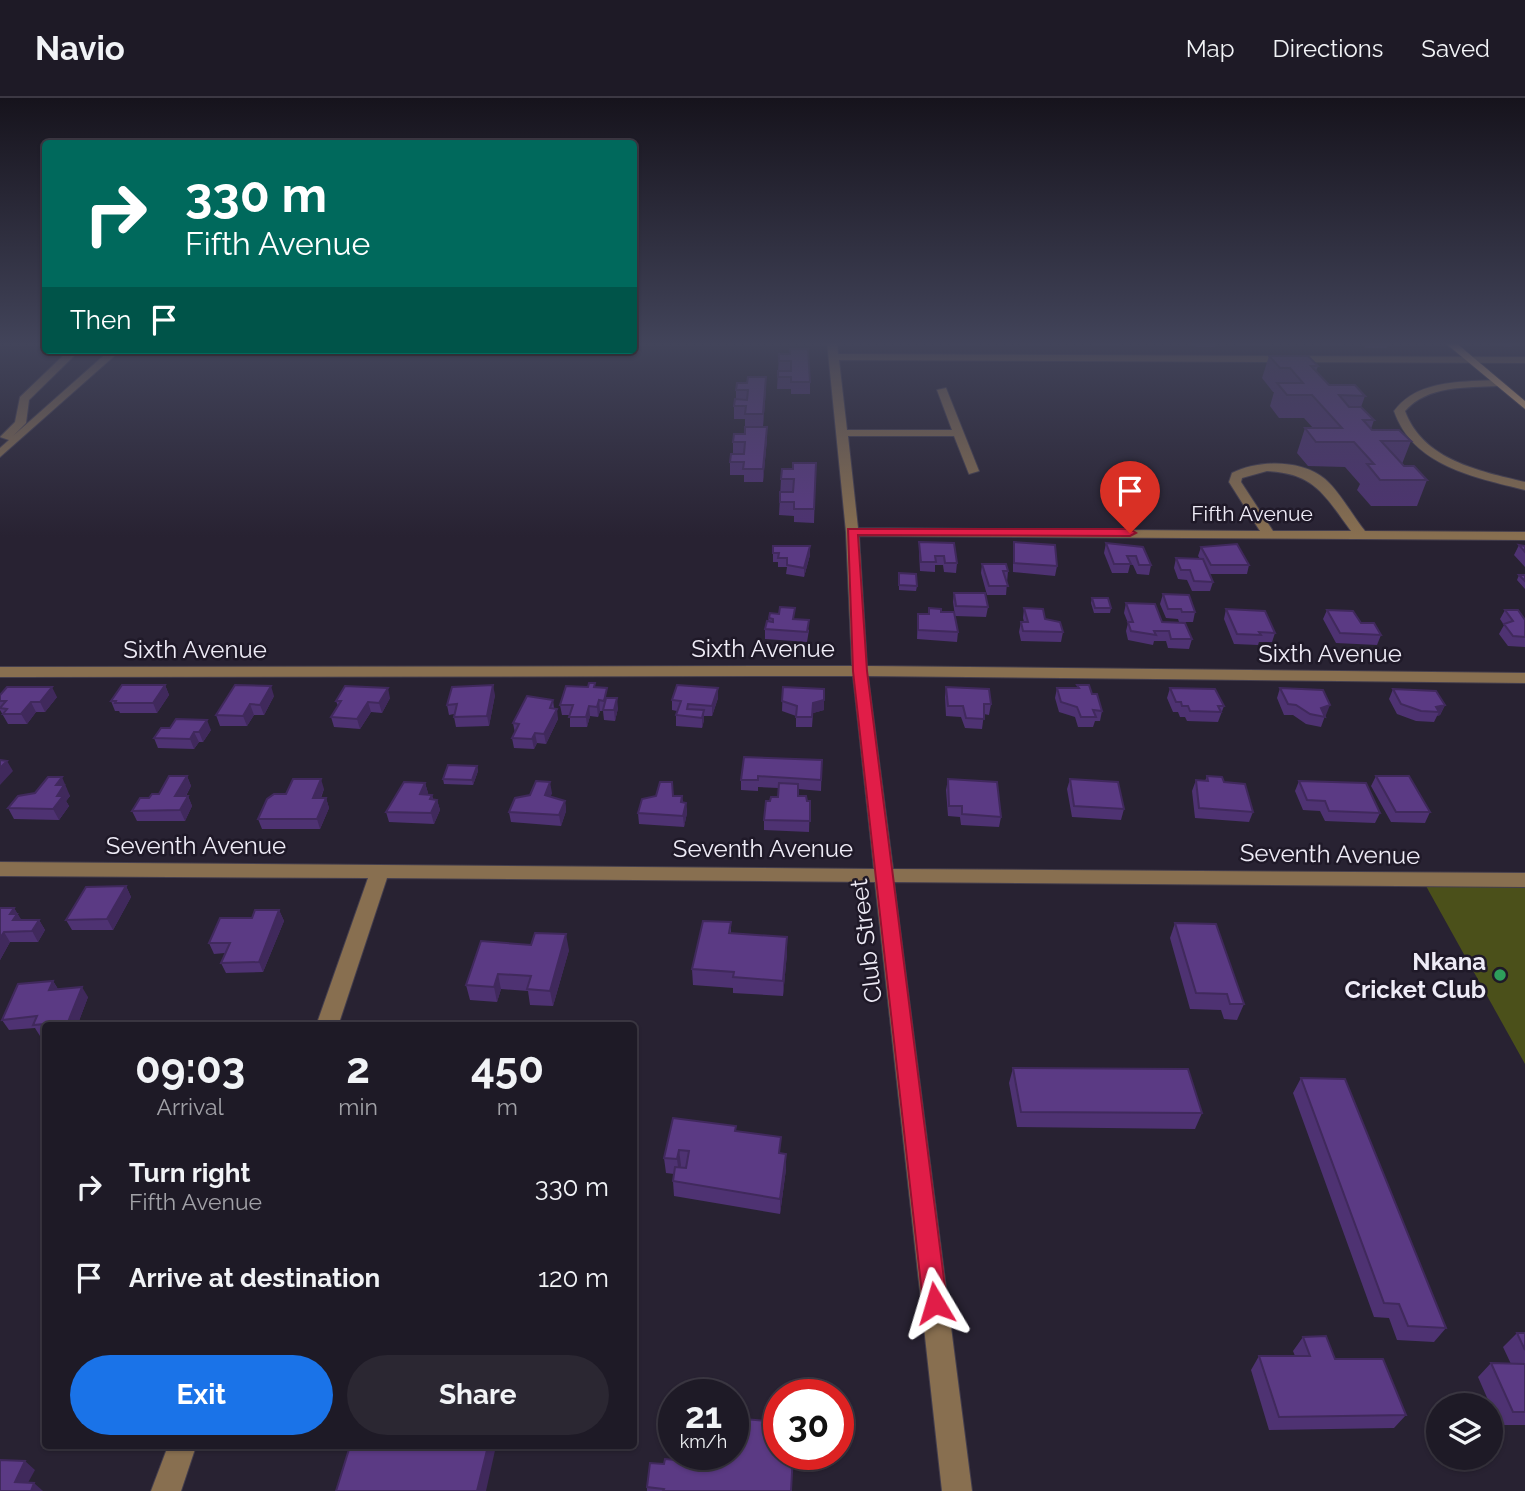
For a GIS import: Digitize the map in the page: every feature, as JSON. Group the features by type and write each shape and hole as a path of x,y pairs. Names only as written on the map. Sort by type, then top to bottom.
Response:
{"street":[{"path":"0,442 20,423 23,407"},
{"path":"0,454 52,407"},
{"name":"Club Street","path":"839,407 852,532 860,671 957,1491"},
{"path":"948,407 973,471"},
{"path":"1402,407 1399,411 1402,423 1408,434 1422,447 1442,458 1525,486"},
{"path":"841,433 958,433"},
{"path":"1269,534 1235,482 1236,476 1242,472 1279,469 1313,477 1321,482 1360,534"},
{"name":"Fifth Avenue","path":"852,532 1525,536"},
{"name":"Sixth Avenue","path":"0,672 860,671 1525,678"},
{"name":"Seventh Avenue","path":"0,869 1525,880"},
{"path":"328,1022 380,870"},
{"path":"166,1491 181,1449"}],"green space":[{"name":"Nkana Cricket Club","path":"1426,886 1525,886 1525,1064"}],"building":[{"path":"746,407 764,407 763,414 745,414"},
{"path":"1323,407 1361,407 1374,420 1363,420 1372,430 1399,430 1411,441 1381,441 1404,466 1414,466 1427,480 1380,480 1367,464 1374,464 1354,442 1316,442 1305,428 1342,428"},
{"path":"745,427 767,427 763,469 743,469 744,462 730,462 731,454 744,454 745,442 733,442 734,434 745,434"},
{"path":"793,463 816,463 814,509 794,509 794,502 780,502 780,492 793,492 794,479 781,479 782,469 793,469"},
{"path":"919,542 954,543 957,563 945,563 944,556 935,556 936,562 921,562"},
{"path":"1014,542 1055,545 1057,566 1014,563"},
{"path":"1106,543 1143,547 1151,565 1139,565 1136,556 1127,556 1131,564 1114,564"},
{"path":"1237,544 1249,565 1211,565 1201,547"},
{"path":"773,546 810,546 804,568 787,565 787,558 778,558 779,553 773,553"},
{"path":"1176,558 1203,559 1213,582 1194,581 1190,570 1181,570"},
{"path":"982,564 1006,564 1008,571 1003,571 1008,586 989,586"},
{"path":"899,573 916,574 917,586 899,585"},
{"path":"954,593 985,593 988,607 956,606"},
{"path":"1163,594 1189,595 1195,612 1168,609"},
{"path":"1092,598 1108,598 1111,608 1095,608"},
{"path":"1126,603 1155,604 1162,622 1185,623 1192,639 1171,639 1169,631 1154,631 1156,635 1131,631 1128,622 1133,622"},
{"path":"780,607 795,608 793,619 809,620 807,632 765,629 767,621 773,622 773,619 769,618 770,613 779,614"},
{"path":"929,608 954,612 958,632 918,630 918,614 929,614"},
{"path":"1024,608 1043,609 1045,619 1060,622 1063,632 1023,631 1021,622 1028,622"},
{"path":"1226,609 1265,611 1275,633 1237,634"},
{"path":"1327,610 1353,611 1361,623 1374,623 1381,635 1340,633"},
{"path":"1505,610 1518,610 1525,620 1525,637 1513,636 1504,624 1513,621"},
{"path":"589,683 595,683 594,687 607,688 604,701 599,700 597,707 589,706 586,717 569,717 573,705 560,705 566,686 588,687"},
{"path":"122,685 165,685 153,703 111,701"},
{"path":"235,685 271,686 260,705 250,704 243,716 216,715"},
{"path":"493,685 487,716 454,717 457,704 447,705 452,687"},
{"path":"677,685 718,688 712,706 688,704 687,709 704,710 702,718 676,715 681,701 672,700"},
{"path":"1077,685 1089,685 1092,694 1097,694 1102,711 1093,710 1096,717 1081,717 1077,707 1061,702 1057,688 1079,688"},
{"path":"345,686 388,688 379,703 368,702 357,719 331,717 341,701 336,701"},
{"path":"7,687 52,687 40,702 31,702 21,714 3,714 7,709 0,708 6,701 0,701 0,695"},
{"path":"783,687 824,689 824,700 813,703 812,717 796,717 797,706 782,701"},
{"path":"946,687 989,689 991,704 984,704 984,719 966,718 963,706 948,706"},
{"path":"1170,688 1215,689 1224,706 1218,706 1221,712 1190,711 1188,706 1176,702"},
{"path":"1280,688 1323,690 1330,705 1321,708 1325,717 1310,714 1296,705 1288,704"},
{"path":"1393,689 1436,691 1445,705 1436,707 1439,712 1421,711 1401,704"},
{"path":"527,696 553,700 550,708 557,709 544,734 535,733 532,739 512,738 519,724 513,723"},
{"path":"606,698 617,698 614,710 603,710"},
{"path":"176,719 207,720 190,739 154,738 161,728 170,728"},
{"path":"744,757 822,760 821,780 758,776 758,780 741,780"},
{"path":"448,765 477,766 472,780 443,779"},
{"path":"169,776 187,776 175,796 188,796 180,810 132,811 140,798 159,794"},
{"path":"1207,776 1222,777 1224,782 1245,784 1253,812 1199,808 1196,780 1208,781"},
{"path":"1376,776 1409,776 1430,812 1396,812"},
{"path":"48,777 62,777 56,785 64,785 57,796 63,796 53,809 8,808 18,796 35,793"},
{"path":"293,779 321,779 313,798 326,798 317,819 258,819 267,799 274,794 286,794"},
{"path":"948,779 997,782 1001,817 962,814 962,806 949,806"},
{"path":"1070,779 1118,782 1124,809 1074,806"},
{"path":"536,781 550,782 545,795 565,801 559,815 509,812 515,798 530,795"},
{"path":"1299,781 1366,783 1380,813 1329,811 1325,801 1307,800"},
{"path":"404,782 425,783 420,794 432,795 430,799 437,800 431,813 386,812"},
{"path":"660,782 672,782 673,796 682,796 681,802 686,803 683,816 638,813 642,799 656,796"},
{"path":"779,783 798,784 798,796 806,796 807,801 810,801 810,821 764,820 766,801 770,801 771,797 778,797"},
{"path":"126,886 107,919 66,920 86,887"},
{"path":"0,908 14,908 10,914 17,914 13,920 39,920 32,931 4,932 0,938"},
{"path":"255,910 279,910 259,962 221,963 230,943 209,943 220,918 252,918"},
{"path":"703,921 731,922 729,933 787,937 783,981 733,977 734,972 692,969"},
{"path":"1175,923 1216,924 1244,1004 1230,1004 1227,994 1196,993"},
{"path":"535,933 566,934 550,991 527,989 531,976 498,974 494,987 466,985 481,941 531,945"},
{"path":"53,981 49,990 82,987 68,1022 42,1022 42,1024 33,1025 37,1016 2,1020 18,984"},
{"path":"1013,1068 1188,1069 1202,1113 1021,1112"},
{"path":"1301,1078 1345,1079 1446,1328 1408,1326 1399,1304 1384,1303"},
{"path":"673,1118 736,1126 735,1131 781,1137 779,1153 786,1154 780,1199 673,1181 675,1167 686,1168 689,1151 679,1150 677,1159 664,1158"},
{"path":"1517,1333 1525,1333 1525,1350"},
{"path":"1326,1336 1335,1359 1383,1359 1406,1415 1279,1417 1259,1356 1310,1356 1303,1337"},
{"path":"1491,1363 1525,1364 1525,1412 1513,1412"},
{"path":"749,1419 763,1421 763,1470 792,1470 791,1491 663,1491 664,1489 647,1487 650,1463 658,1464 658,1470 749,1470"},
{"path":"349,1449 487,1449 477,1491 336,1491"},
{"path":"0,1460 25,1461 15,1482 34,1483 31,1491 0,1491"}],"place":[{"name":"Nkana Cricket Club","path":"1500,975"}],"route":[{"path":"935,1303 860,671 852,532 1130,533"}]}
